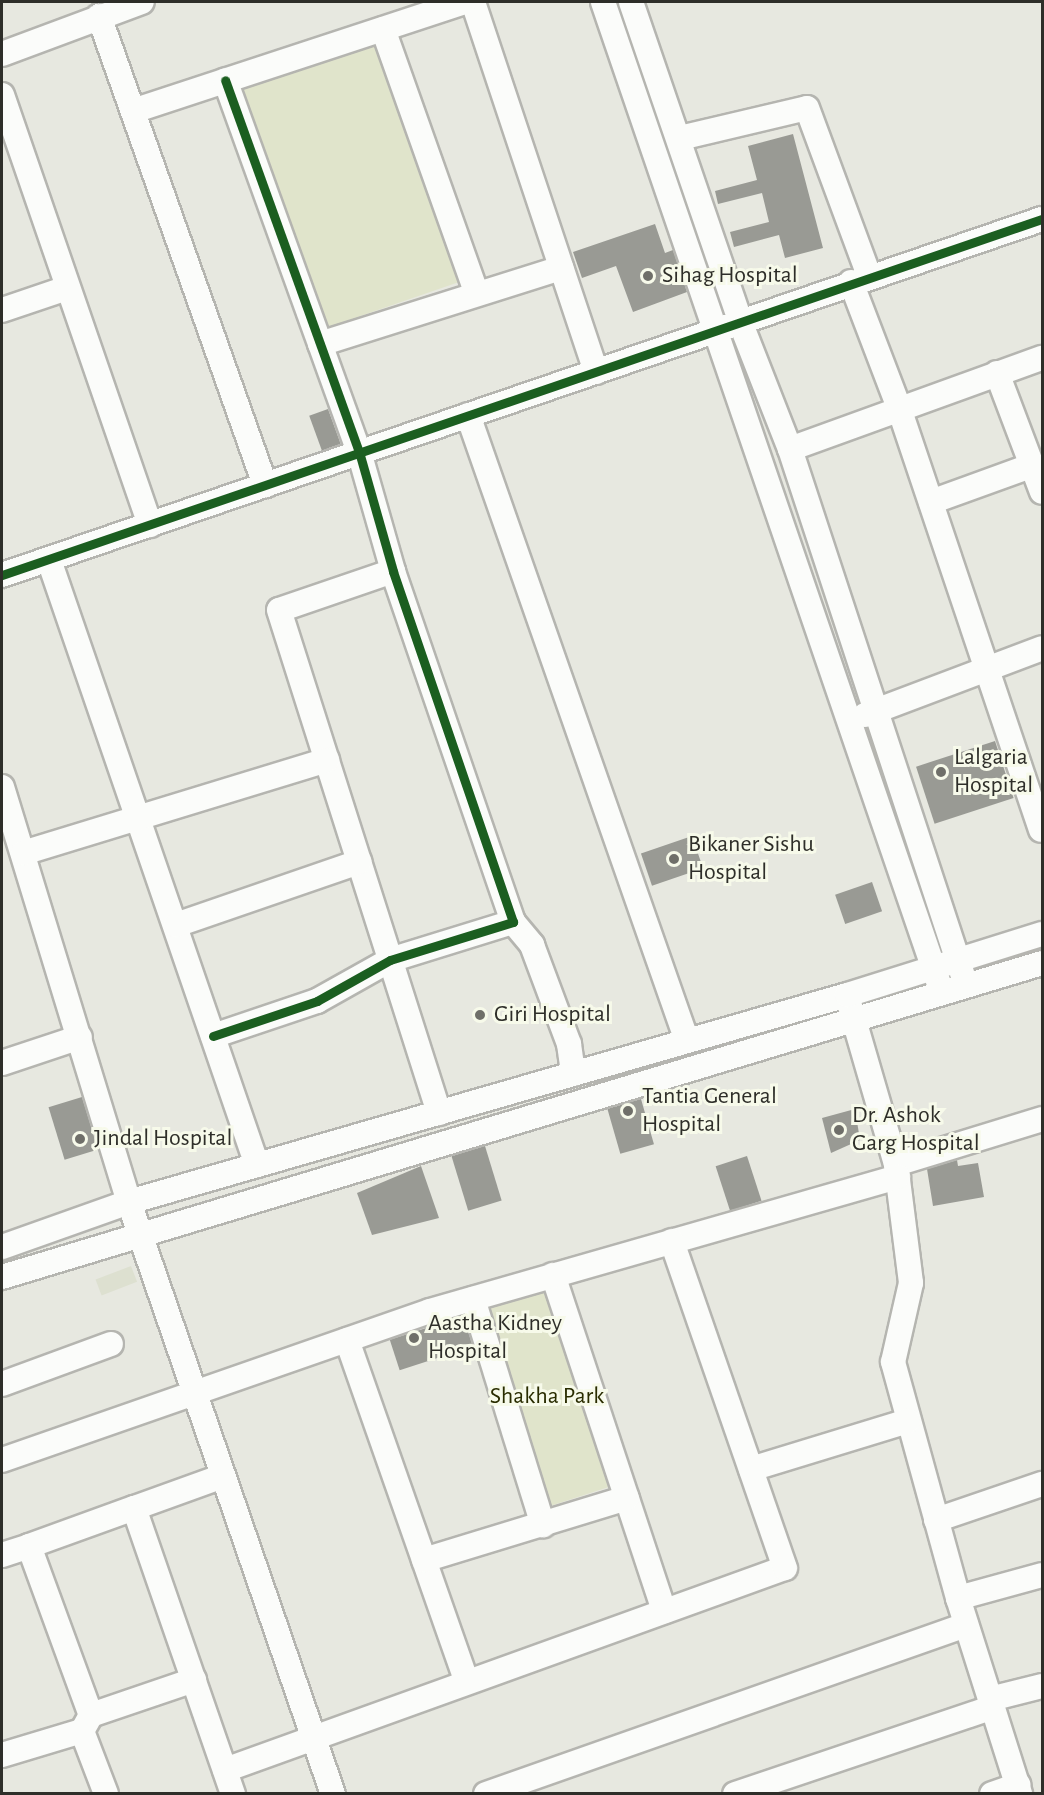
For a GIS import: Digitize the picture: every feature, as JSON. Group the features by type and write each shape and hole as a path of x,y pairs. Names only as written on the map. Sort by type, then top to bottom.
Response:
{"street":[{"path":"2,54 99,16 142,2"},
{"path":"133,111 464,2"},
{"path":"473,2 596,372"},
{"path":"603,2 714,333 943,993"},
{"path":"632,2 680,138 741,324 790,449 878,709 966,986"},
{"path":"99,16 265,485"},
{"path":"383,28 476,292"},
{"path":"225,81 359,452 393,572 513,922 532,945 569,1044 573,1074"},
{"path":"2,95 150,525"},
{"path":"680,138 807,108 898,408 988,668 1034,775 1041,830"},
{"path":"2,575 741,324 860,279 1042,219"},
{"path":"320,344 476,292 561,268"},
{"path":"2,310 67,288"},
{"path":"790,449 1042,357"},
{"path":"997,373 1042,492"},
{"path":"468,415 687,1041"},
{"path":"931,502 1033,465"},
{"path":"49,560 257,1166"},
{"path":"393,572 279,610 439,1113"},
{"path":"850,721 1042,648"},
{"path":"23,853 327,760"},
{"path":"2,787 139,1233 333,1794"},
{"path":"176,925 359,862"},
{"path":"213,1036 317,1001 390,960 513,922"},
{"path":"2,1247 129,1202 847,995 1042,934"},
{"path":"2,1277 139,1233 1042,963"},
{"path":"847,995 897,1171 910,1283 893,1362 958,1598 1019,1789 992,1794"},
{"path":"2,1063 80,1037"},
{"path":"2,1460 347,1340 473,1299 672,1241 897,1171 1042,1119"},
{"path":"225,1770 785,1568 672,1241"},
{"path":"553,1275 664,1611"},
{"path":"473,1299 543,1525"},
{"path":"347,1340 467,1682"},
{"path":"2,1384 111,1344"},
{"path":"751,1470 908,1421"},
{"path":"2,1555 224,1476"},
{"path":"936,1520 1042,1484"},
{"path":"424,1560 627,1498"},
{"path":"134,1508 233,1794"},
{"path":"29,1546 86,1723 106,1794"},
{"path":"958,1598 1042,1575"},
{"path":"486,1794 966,1625"},
{"path":"3,1750 86,1723 194,1680"},
{"path":"735,1794 1042,1686"}],"shaded area":[{"path":"131,1266 137,1282 102,1295 96,1280"}],"green space":[{"path":"378,37 462,281 325,328 241,84"},
{"name":"Shakha Park","path":"545,1288 610,1487 548,1507 483,1308"}],"building":[{"path":"793,134 823,248 785,258 779,235 734,247 730,232 769,222 762,193 718,204 715,191 757,180 748,146"},
{"path":"655,224 665,253 673,250 687,292 633,312 616,266 582,278 573,252"},
{"path":"328,409 341,444 322,451 309,416"},
{"path":"995,741 1014,798 935,824 916,767"},
{"path":"692,836 703,868 652,886 641,854"},
{"path":"872,882 882,911 845,924 835,895"},
{"path":"82,1097 98,1150 65,1160 49,1107"},
{"path":"641,1099 654,1144 620,1154 607,1109"},
{"path":"855,1109 860,1140 831,1153 822,1118"},
{"path":"485,1146 502,1201 468,1211 452,1156"},
{"path":"747,1156 762,1201 730,1211 716,1166"},
{"path":"957,1160 958,1166 978,1163 984,1197 933,1206 927,1169"},
{"path":"421,1166 439,1218 372,1235 357,1193"},
{"path":"463,1316 473,1346 400,1370 390,1340"}],"cycle path":[{"path":"213,1036 317,1001 390,960 513,922 393,571 359,452 225,80"},
{"path":"2,575 1042,219"}],"place":[{"name":"Sihag Hospital","path":"648,276"},
{"name":"Lalgaria Hospital","path":"941,772"},
{"name":"Bikaner Sishu Hospital","path":"674,859"},
{"name":"Giri Hospital","path":"480,1015"},
{"name":"Tantia General Hospital","path":"628,1111"},
{"name":"Dr. Ashok Garg Hospital","path":"839,1130"},
{"name":"Jindal Hospital","path":"80,1139"},
{"name":"Aastha Kidney Hospital","path":"414,1338"}]}
